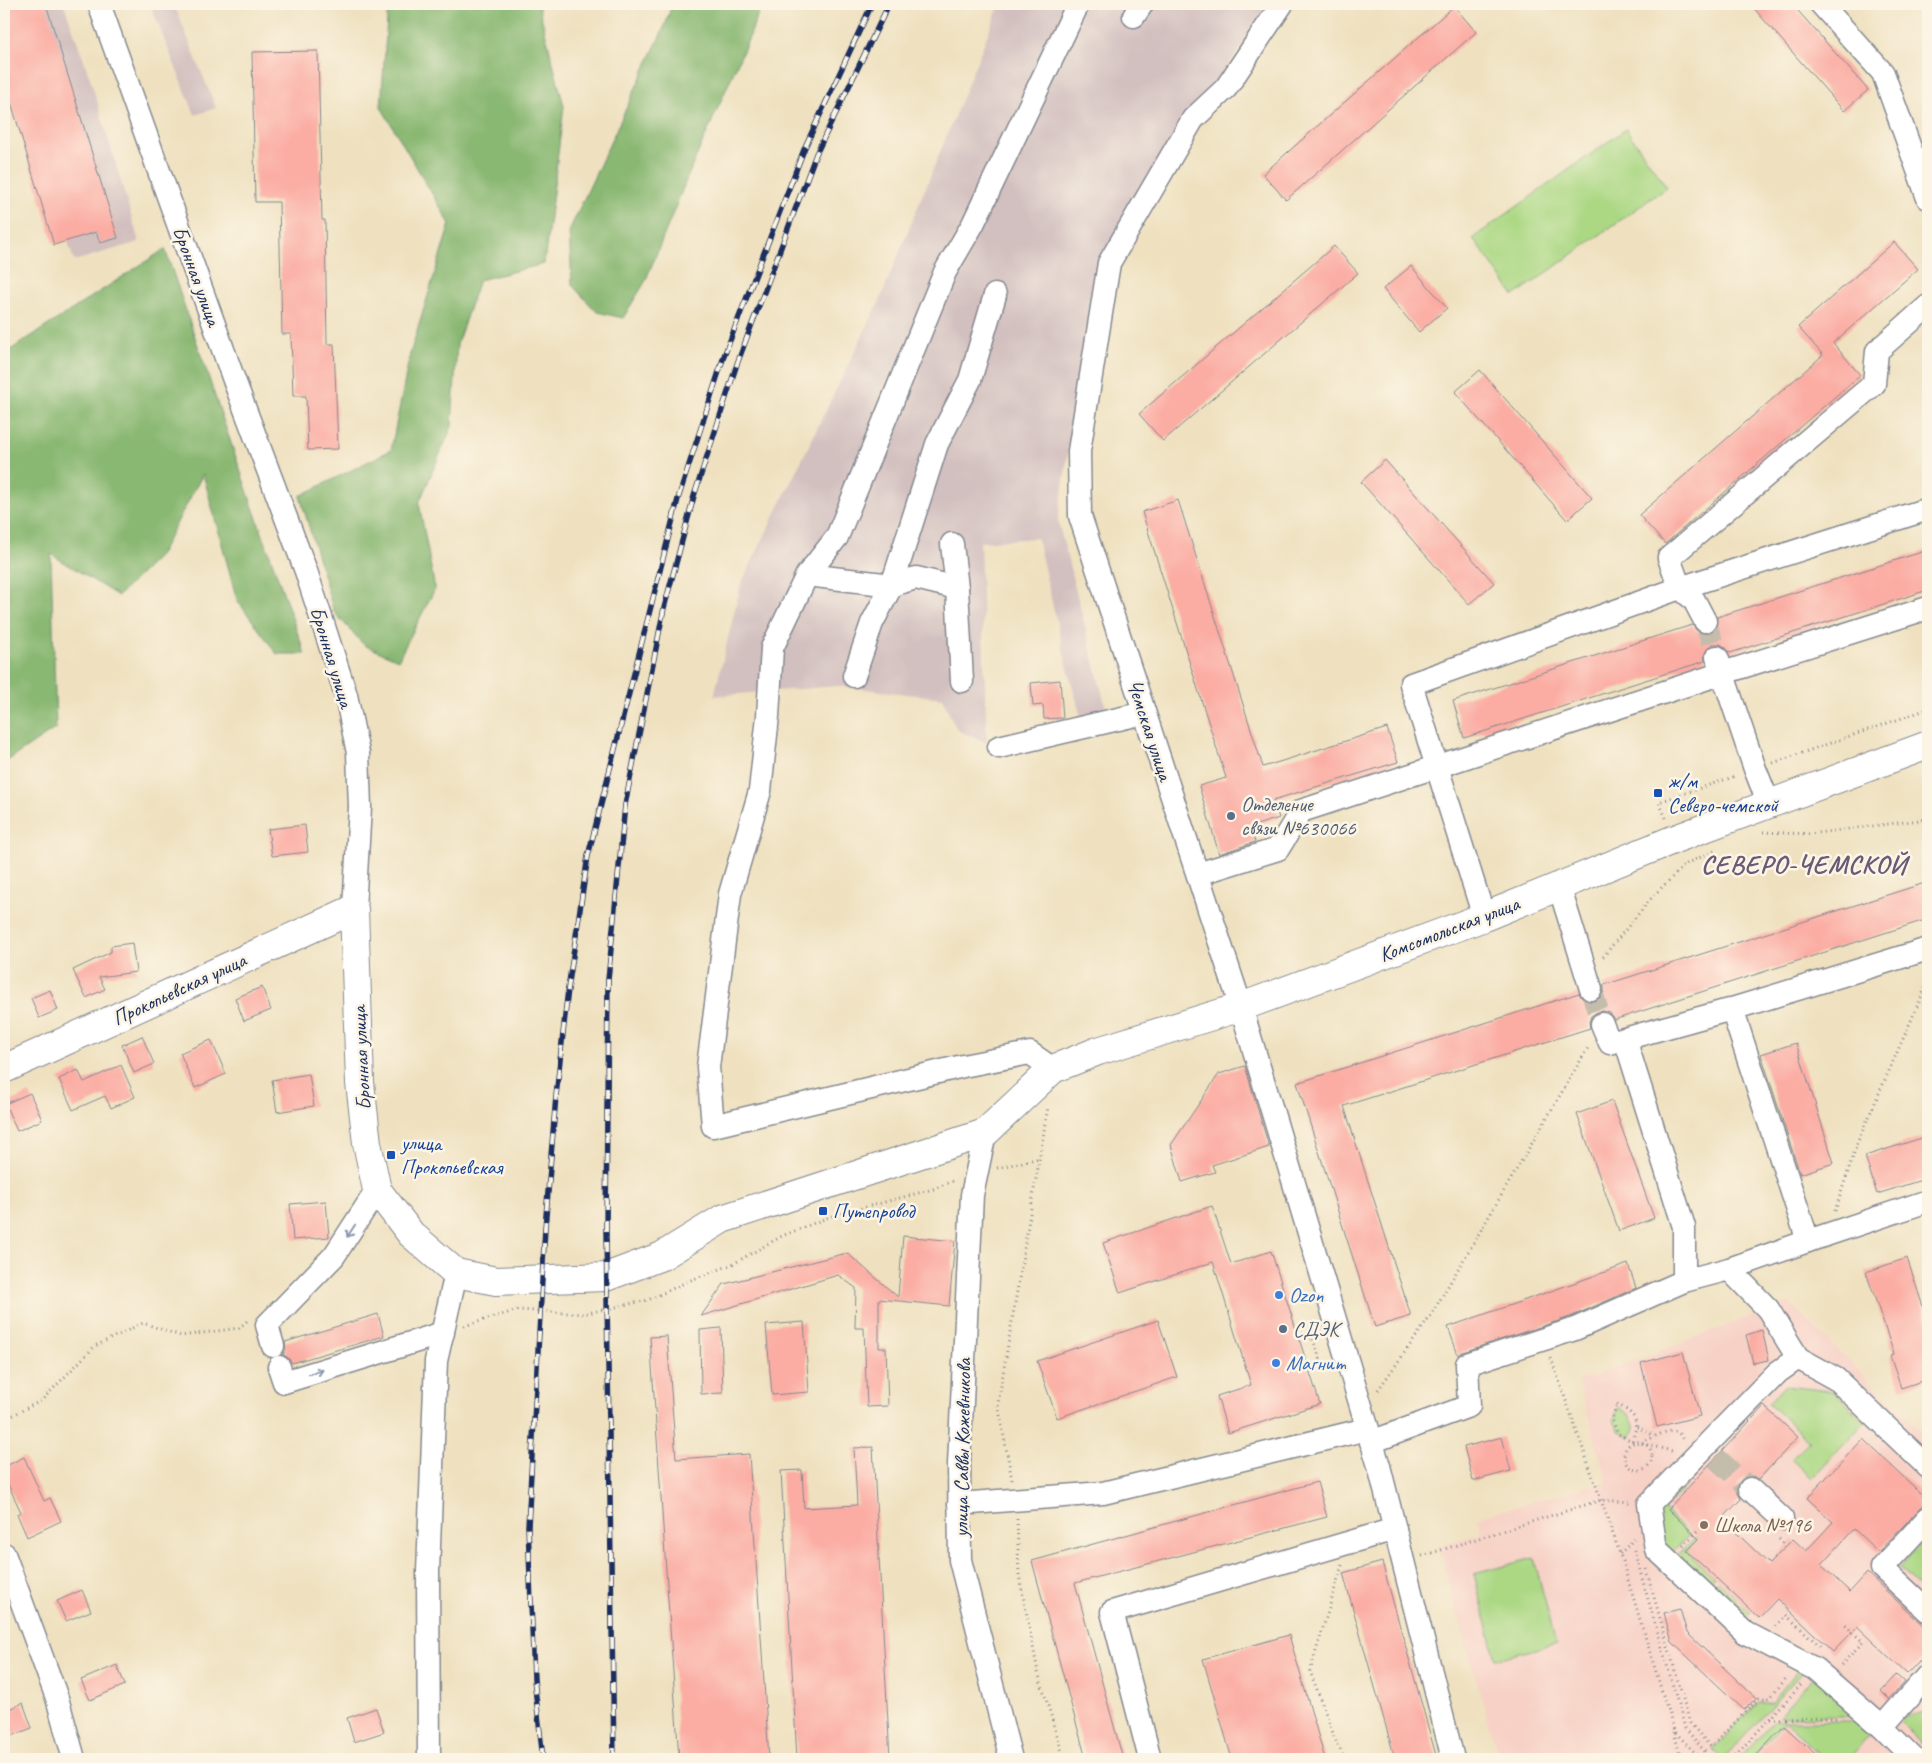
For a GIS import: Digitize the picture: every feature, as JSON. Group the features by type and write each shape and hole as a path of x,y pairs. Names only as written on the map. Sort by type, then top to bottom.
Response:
{"main road":[{"name":"Комсомольская улица","path":"985,1132 1053,1069 1098,1052 1241,1007 1484,917 1675,839 1928,745"},
{"name":"Прокопьевская улица","path":"4,1069 354,909"},
{"name":"Бронная улица","path":"354,909 360,1083 367,1143 377,1190 411,1234 456,1273 496,1281 606,1276 662,1256 722,1220 985,1132"}],"street":[{"name":"Бронная улица","path":"98,4 306,571 346,695 358,753 360,806 354,909"},
{"path":"1053,1069 1030,1053 963,1066 713,1126 708,1067 730,894 760,791 768,716 772,648 807,575 837,537 945,272 973,224 1078,4"},
{"name":"Чемская улица","path":"1282,4 1226,88 1193,119 1109,263 1079,451 1080,516 1241,1007 1367,1428 1453,1759"},
{"path":"1821,4 1883,74 1928,198"},
{"path":"854,676 872,623 892,585 937,444 970,380 995,295"},
{"path":"1705,621 1694,600 1680,588 1669,558 1874,384 1877,351 1928,306"},
{"path":"1484,917 1411,684 1680,588 1928,509"},
{"path":"952,544 957,588 962,681"},
{"path":"807,575 892,585 916,578 957,588"},
{"path":"1198,874 1278,849 1302,811 1437,767 1720,665 1928,608"},
{"path":"1720,665 1755,769 1769,804"},
{"path":"999,748 1144,713"},
{"path":"1559,886 1589,983"},
{"path":"1602,1024 1610,1043 1732,1009 1928,950"},
{"path":"1732,1009 1818,1237"},
{"path":"1624,1039 1684,1227 1684,1281"},
{"name":"улица Саввы Кожевникова","path":"985,1132 972,1195 959,1464 960,1560 1011,1759"},
{"path":"377,1190 334,1256 267,1325 284,1382 443,1334"},
{"path":"959,1504 1103,1492 1367,1428 1469,1406 1467,1364 1575,1329 1684,1281 1729,1269 1818,1237 1928,1201"},
{"path":"1729,1269 1768,1309 1798,1358 1836,1379 1928,1467"},
{"path":"429,1759 428,1572 436,1361 456,1273"},
{"path":"1798,1358 1778,1372 1710,1452 1648,1504 1656,1549 1746,1633 1814,1661 1914,1759"},
{"path":"1750,1489 1782,1520"},
{"path":"1928,1518 1882,1568 1928,1611"},
{"path":"1150,1759 1112,1612 1394,1529"},
{"path":"4,1554 58,1698 74,1759"},
{"path":"1882,1727 1928,1675"}],"path":[{"path":"1659,802 1928,709"},
{"path":"1758,832 1809,834 1928,819"},
{"path":"1589,983 1654,895 1688,864"},
{"path":"1818,1237 1928,982"},
{"path":"1367,1428 1602,1024"},
{"path":"1053,1069 1040,1158 998,1404 1016,1499 1019,1575 1038,1672 1064,1759"},
{"path":"443,1334 483,1319 518,1310 583,1314 648,1300 691,1280 731,1265 782,1236 829,1217 933,1189 976,1172 1040,1158"},
{"path":"4,1420 42,1400 95,1346 143,1323 181,1336 239,1328 253,1316"},
{"path":"1300,1341 1312,1337 1322,1364"},
{"path":"1544,1339 1620,1554 1681,1759"},
{"path":"1632,1441 1637,1427 1632,1412 1617,1404 1612,1419 1618,1434 1632,1441 1678,1452"},
{"path":"1637,1427 1656,1436"},
{"path":"1642,1443 1650,1448 1651,1462 1644,1469 1635,1470 1627,1465 1624,1457 1624,1453 1629,1445 1633,1443 1642,1443 1671,1430 1677,1431 1681,1436 1683,1443 1681,1448"},
{"path":"1403,1562 1601,1500 1619,1500"},
{"path":"1652,1523 1634,1546 1634,1552 1684,1728 1711,1759"},
{"path":"1620,1554 1635,1538"},
{"path":"1346,1759 1337,1744 1310,1671 1349,1542"},
{"path":"1656,1549 1646,1566 1648,1576 1690,1723 1711,1747 1759,1698 1770,1698 1814,1661"},
{"path":"1762,1641 1786,1615 1814,1661"},
{"path":"1834,1659 1841,1665 1863,1642 1845,1625"},
{"path":"1732,1759 1814,1661"},
{"path":"1674,1731 1701,1759"}],"shaded area":[{"path":"4,4 64,4 90,78 139,242 74,261 57,207 42,173 4,63"},
{"path":"150,4 174,4 216,108 195,115"},
{"path":"1000,4 1272,4 1137,193 1094,276 1058,521 1108,716 1082,721 1037,538 980,542 987,743 957,730 942,698 838,686 714,696 741,584 880,300"},
{"name":"Школа №196","path":"1789,1302 1928,1438 1928,1759 1499,1759 1438,1546 1482,1533 1478,1517 1607,1481 1578,1382"}],"green space":[{"path":"388,4 538,4 564,106 544,264 479,280 457,344 452,426 419,503 435,589 398,660 364,645 334,612 300,496 391,450 410,354 450,224 381,107"},
{"path":"672,4 761,4 751,33 690,171 645,282 623,318 597,312 572,285 569,231 666,23"},
{"path":"1626,129 1667,187 1514,296 1473,238"},
{"path":"165,249 305,654 277,654 237,600 203,474 159,556 118,596 51,554 56,728 4,763 4,354"},
{"path":"1784,1386 1833,1391 1866,1421 1812,1479 1791,1459 1809,1441 1768,1403"},
{"path":"1618,1407 1629,1414 1635,1428 1631,1438 1620,1432 1614,1420"},
{"path":"1689,1473 1694,1477 1664,1510 1690,1534 1671,1554 1661,1545 1654,1506"},
{"path":"1697,1535 1699,1537 1686,1551 1714,1577 1705,1586 1675,1558"},
{"path":"1928,1536 1928,1596 1899,1568"},
{"path":"1534,1558 1556,1644 1496,1659 1474,1574"},
{"path":"1717,1581 1751,1612 1743,1621 1709,1590"},
{"path":"1797,1671 1802,1672 1722,1759 1713,1749 1759,1702 1772,1702"},
{"path":"1816,1674 1862,1716 1778,1717"},
{"path":"1928,1713 1928,1750 1900,1722 1904,1717"},
{"path":"1774,1721 1867,1721 1876,1729 1848,1759 1821,1759 1823,1757 1785,1722 1750,1759 1738,1759"}],"building":[{"path":"4,4 46,4 118,238 100,243 96,232 54,245 4,79"},
{"path":"1750,4 1792,4 1868,90 1844,111"},
{"path":"1454,6 1476,32 1286,200 1263,174"},
{"path":"318,51 322,220 325,220 327,344 334,344 338,449 308,450 306,396 293,396 291,334 282,334 279,202 255,202 252,52"},
{"path":"1894,242 1918,269 1833,343 1860,375 1665,544 1639,515 1823,355 1798,327"},
{"path":"1334,246 1358,273 1163,441 1139,414"},
{"path":"1411,266 1447,308 1419,332 1383,289"},
{"path":"1480,370 1592,498 1567,520 1455,392"},
{"path":"1385,460 1494,583 1469,604 1361,482"},
{"path":"1178,500 1263,767 1387,728 1398,762 1273,800 1279,818 1250,827 1255,842 1219,854 1199,786 1226,778 1142,512"},
{"path":"1928,550 1928,590 1730,653 1720,644 1713,644 1704,655 1705,661 1464,738 1453,701 1692,625 1698,632 1711,633 1716,628 1717,617"},
{"path":"1060,680 1063,718 1044,719 1043,705 1033,706 1031,683"},
{"path":"305,825 308,852 272,856 268,829"},
{"path":"1928,882 1928,919 1614,1020 1610,1013 1597,1012 1591,1016 1590,1028 1344,1106 1411,1316 1375,1327 1297,1083 1579,993 1588,1002 1595,1001 1601,998 1604,992 1604,985"},
{"path":"132,943 136,972 99,977 105,989 86,998 73,970 111,952 111,946"},
{"path":"262,987 271,1010 244,1021 235,998"},
{"path":"50,990 58,1010 39,1018 31,998"},
{"path":"142,1036 154,1064 134,1073 122,1045"},
{"path":"211,1040 226,1074 195,1088 180,1053"},
{"path":"1796,1043 1834,1163 1800,1174 1761,1054"},
{"path":"121,1065 135,1097 111,1108 105,1096 73,1110 59,1079 78,1070 84,1082"},
{"path":"1245,1066 1269,1147 1212,1165 1215,1172 1182,1182 1171,1145 1219,1074"},
{"path":"309,1074 314,1106 277,1112 272,1080"},
{"path":"30,1093 42,1120 17,1131 5,1104"},
{"path":"1612,1101 1654,1218 1619,1231 1577,1114"},
{"path":"1928,1136 1928,1178 1877,1194 1865,1156"},
{"path":"326,1201 329,1237 293,1240 290,1204"},
{"name":"Магнит","path":"1212,1206 1231,1264 1271,1251 1320,1404 1228,1433 1217,1396 1251,1385 1213,1262 1120,1293 1103,1243"},
{"path":"903,1236 955,1241 949,1306 879,1299 879,1348 886,1348 888,1406 867,1407 864,1328 855,1328 856,1288 838,1275 701,1316 724,1284 847,1253 898,1297"},
{"path":"1907,1258 1928,1322 1928,1379 1901,1388 1890,1356 1894,1354 1866,1272"},
{"path":"1628,1264 1636,1288 1570,1317 1458,1355 1448,1327"},
{"path":"378,1314 384,1336 292,1363 283,1355 286,1349 285,1342"},
{"path":"1158,1320 1177,1377 1057,1418 1037,1361"},
{"path":"804,1322 809,1392 772,1395 766,1325"},
{"path":"721,1328 723,1393 701,1394 700,1330"},
{"path":"1762,1330 1769,1360 1753,1363 1746,1335"},
{"path":"667,1336 676,1459 749,1454 769,1759 679,1759 650,1337"},
{"path":"1683,1352 1700,1416 1657,1427 1641,1363"},
{"path":"1764,1406 1798,1437 1759,1479 1752,1476 1741,1480 1737,1486 1741,1499 1722,1519 1769,1564 1793,1539 1806,1551 1833,1522 1807,1498 1863,1439 1928,1500 1878,1552 1854,1529 1821,1565 1850,1592 1867,1573 1928,1630 1928,1651 1907,1674 1857,1627 1833,1652 1777,1599 1759,1618 1687,1551 1699,1539 1668,1509"},
{"path":"1502,1437 1511,1471 1473,1481 1464,1447"},
{"path":"873,1447 890,1759 797,1759 781,1471 802,1470 804,1508 857,1505 854,1448"},
{"path":"24,1457 44,1501 50,1498 61,1521 27,1537 17,1514 21,1512 4,1476 4,1467"},
{"path":"1317,1482 1327,1517 1075,1583 1123,1759 1086,1759 1032,1561"},
{"path":"1382,1562 1437,1759 1395,1759 1343,1573"},
{"path":"82,1590 91,1611 66,1621 57,1601"},
{"path":"1680,1609 1687,1633 1756,1698 1744,1710 1672,1642 1664,1613"},
{"path":"1289,1635 1325,1759 1232,1759 1203,1659"},
{"path":"117,1665 125,1685 90,1700 81,1680"},
{"path":"1896,1675 1904,1682 1889,1699 1881,1691"},
{"path":"23,1703 32,1728 4,1739 4,1711"},
{"path":"376,1708 384,1732 354,1742 347,1718"},
{"path":"1784,1726 1821,1759 1753,1759"}],"tunnel":[{"path":"1705,621 1717,657"},
{"path":"1591,989 1602,1024"},
{"path":"1716,1458 1750,1489"}],"railway":[{"path":"543,1759 534,1679 528,1526 545,1228 556,1096 568,989 588,856 678,499 724,356 805,147 872,4"},
{"path":"614,1759 606,1232 608,980 625,805 664,608 694,496 737,364 816,154 889,4"}],"place":[{"name":"ж/м Северо-чемской","path":"1658,793"},
{"name":"Отделение связи №630066","path":"1231,816"},
{"name":"улица Прокопьевская","path":"391,1155"},
{"name":"Путепровод","path":"823,1211"},
{"name":"Ozon","path":"1279,1295"},
{"name":"СДЭК","path":"1283,1329"},
{"name":"Магнит","path":"1276,1363"},
{"name":"Школа №196","path":"1704,1525"}],"district":[{"name":"СЕВЕРО-ЧЕМСКОЙ","path":"1804,864"}]}
